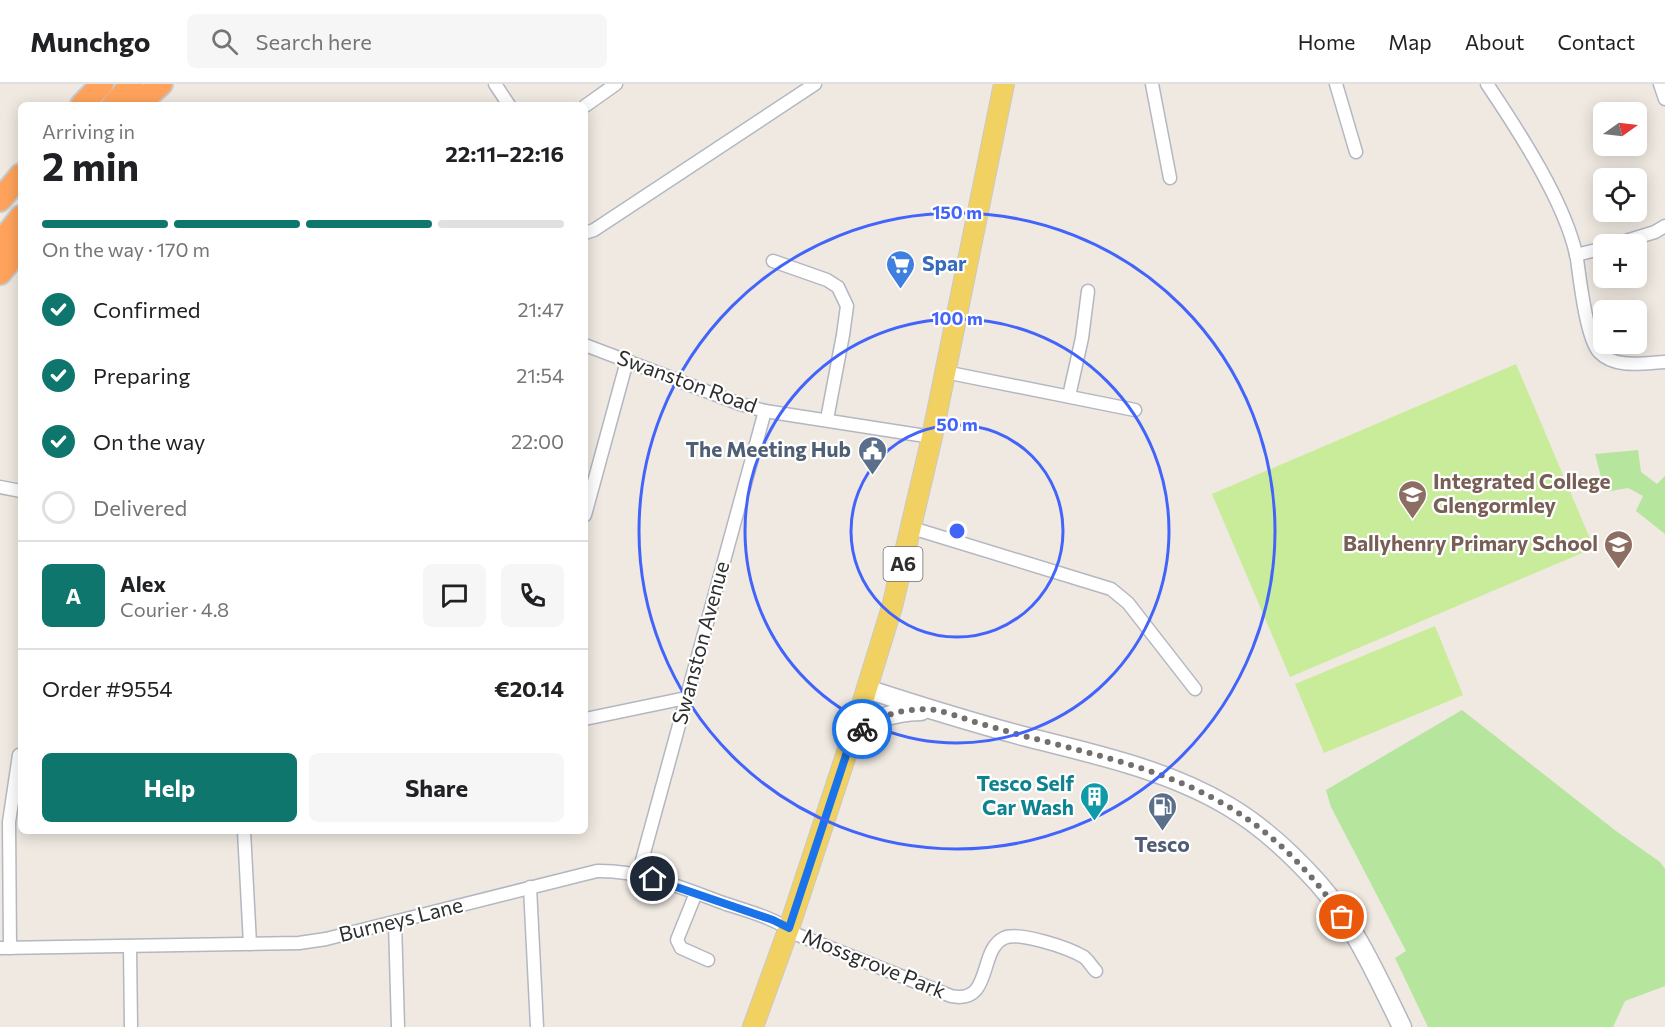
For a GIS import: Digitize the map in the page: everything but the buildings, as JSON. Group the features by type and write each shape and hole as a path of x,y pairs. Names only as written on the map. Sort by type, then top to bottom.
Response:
{"highway":[{"path":"71,102 85,84"},
{"path":"85,102 102,84"},
{"path":"116,102 132,84"},
{"path":"141,102 161,84"},
{"path":"157,102 176,84"},
{"path":"1,198 18,177"},
{"path":"0,244 18,221"},
{"path":"0,273 18,252"}],"main road":[{"name":"A6","path":"753,1027 789,928 892,608 932,437 1004,84"}],"street":[{"path":"495,84 507,102"},
{"path":"588,104 616,84"},
{"path":"588,232 815,84"},
{"path":"1152,84 1170,178"},
{"path":"1336,84 1356,152"},
{"path":"1487,84 1565,218 1576,255 1588,327 1597,350 1608,359 1630,364 1665,362"},
{"path":"1660,84 1665,99"},
{"path":"1647,234 1665,226"},
{"path":"1576,255 1593,251"},
{"path":"773,261 833,283 838,287 847,306 826,419"},
{"path":"1069,396 1082,338 1088,291"},
{"name":"Swanston Road","path":"588,346 740,404 765,411 932,437"},
{"path":"588,504 627,361"},
{"path":"945,372 1135,410"},
{"name":"Swanston Avenue","path":"638,875 765,411"},
{"path":"0,487 18,490"},
{"path":"912,528 1111,589 1128,603 1195,689"},
{"path":"867,689 1150,771 1189,786 1237,812 1283,848 1319,884 1377,974 1402,1027"},
{"path":"588,718 686,698"},
{"path":"852,737 875,720 895,712 935,710"},
{"path":"5,948 9,822 18,787"},
{"path":"244,834 250,944"},
{"name":"Burneys Lane","path":"5,948 299,943 395,922 597,871 617,871 638,875 696,893 781,923 789,928"},
{"path":"530,888 537,1027"},
{"path":"696,893 676,940 681,948 708,960"},
{"path":"395,922 398,1027"},
{"name":"Mossgrove Park","path":"789,928 798,935 951,996 962,998 973,994 984,976 995,946 1004,938 1024,936 1045,942 1085,958 1096,971"},
{"path":"130,946 130,1027"}],"green space":[{"path":"1516,364 1594,548 1290,677 1212,494"},
{"path":"1638,450 1641,472 1657,484 1665,476 1665,534 1636,511 1643,496 1628,488 1605,492 1595,454"},
{"path":"1435,626 1463,695 1324,753 1295,684"},
{"path":"1462,710 1616,831 1660,862 1665,869 1665,986 1625,1001 1613,1027 1428,1027 1395,958 1406,951 1331,807 1326,790"}],"way so far":[{"path":"862,729 875,720 895,712 935,710 1170,778 1228,807 1260,828 1319,884 1342,917"}],"place":[{"name":"Spar","path":"901,290"},
{"name":"The Meeting Hub","path":"872,476"},
{"name":"Integrated College Glengormley","path":"1412,520"},
{"name":"Ballyhenry Primary School","path":"1619,570"},
{"name":"Tesco Self Car Wash","path":"1095,822"},
{"name":"Tesco","path":"1162,832"}],"route":[{"path":"653,879 773,920 789,928 852,737 862,729"}]}
